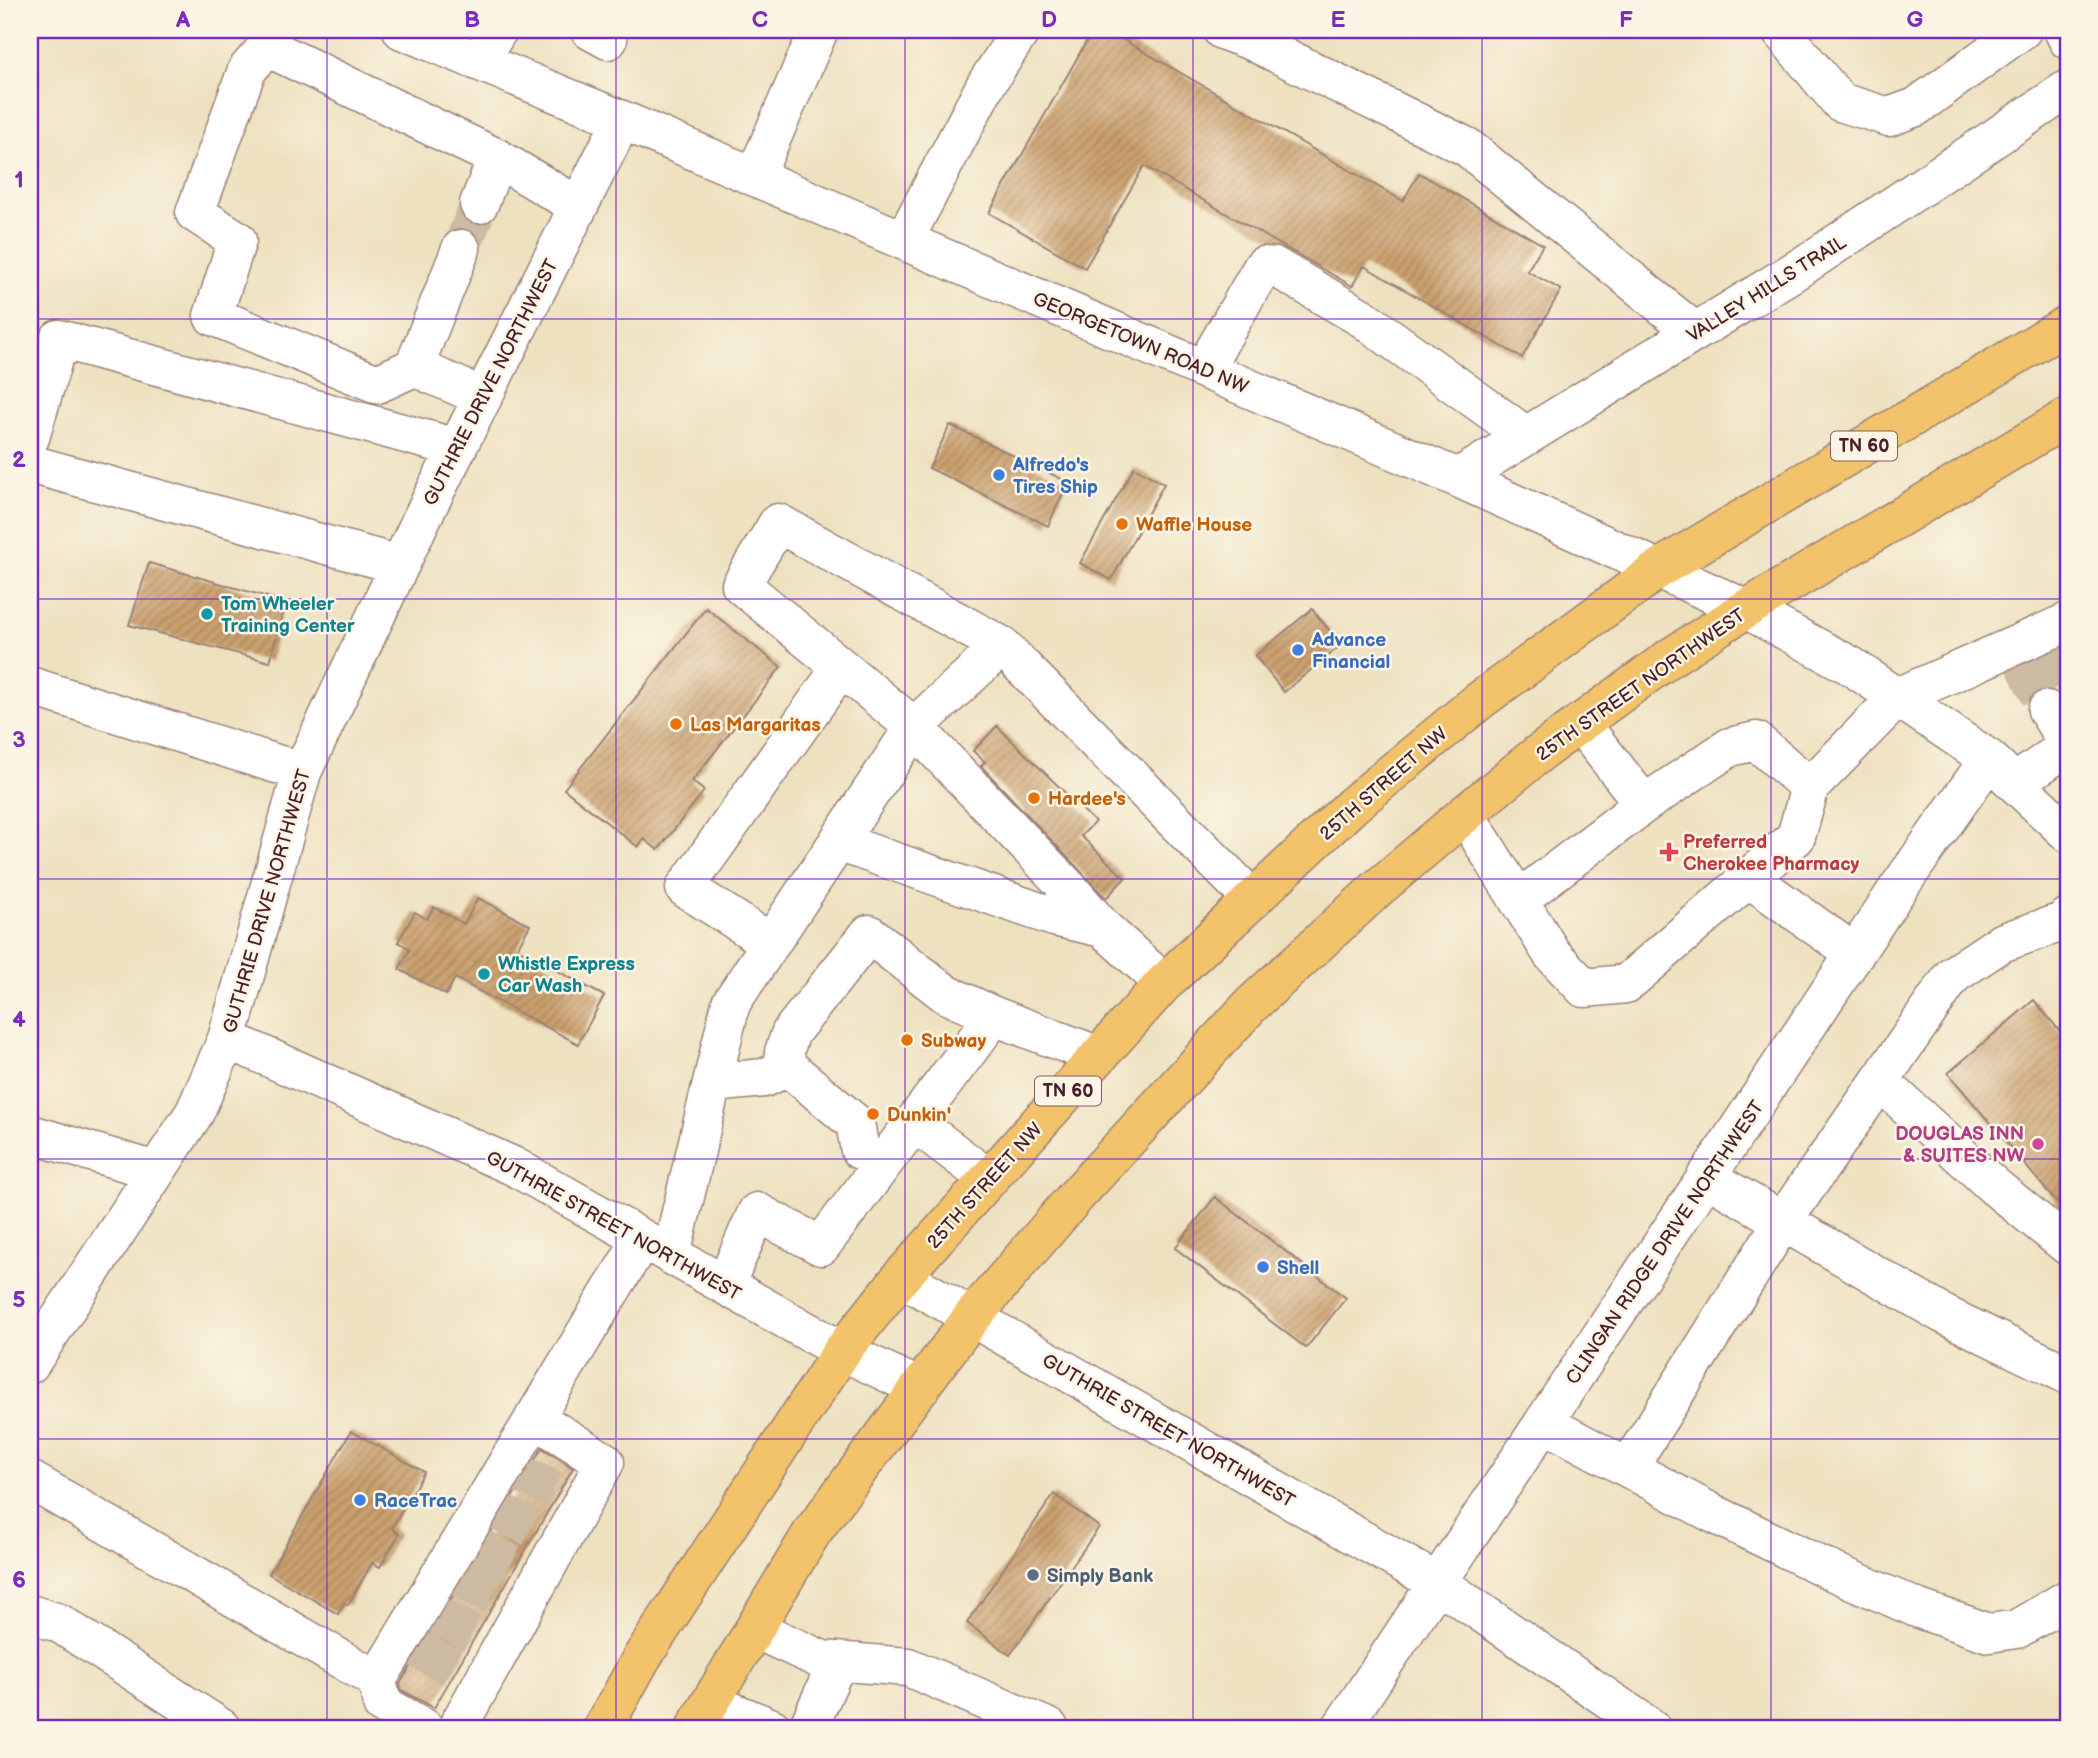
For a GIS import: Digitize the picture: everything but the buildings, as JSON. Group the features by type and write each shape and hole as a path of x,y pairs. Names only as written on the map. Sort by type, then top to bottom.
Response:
{"highway":[{"name":"TN 60","path":"1660,568 2068,324"},
{"name":"25TH STREET NORTHWEST","path":"972,1317 1076,1196 1251,1005 1378,888 1465,814 1538,754 1671,657 1746,609 2068,416"},
{"name":"25TH STREET NW","path":"603,1728 641,1659 842,1351 901,1277 1164,983 1353,805 1479,701 1660,568"},
{"path":"703,1715 813,1531 972,1317"}],"street":[{"name":"GEORGETOWN ROAD NW","path":"402,30 488,46 622,120 1458,478 1746,609 1851,666 1898,697 2002,771 2068,833"},
{"path":"755,177 819,30"},
{"path":"904,240 985,86 1021,30"},
{"path":"1222,30 1254,42 1467,147 1695,332"},
{"path":"1780,30 1840,103 1889,117 1916,107 2022,30"},
{"path":"2063,30 2068,40"},
{"path":"461,249 414,367 377,384 213,316 237,240 195,213 247,70 270,38 497,158 578,206"},
{"name":"VALLEY HILLS TRAIL","path":"1458,478 1806,264 2068,89"},
{"name":"GUTHRIE DRIVE NORTHWEST","path":"30,1364 195,1112 227,1039 302,772 482,397 622,120"},
{"path":"479,204 497,158"},
{"path":"1204,369 1262,266 1275,267 1364,319 1526,436"},
{"path":"30,438 59,340 457,448"},
{"path":"414,367 482,397"},
{"path":"30,464 400,565"},
{"path":"1164,983 1103,928 914,727 741,585 778,523 1002,646 1253,900"},
{"path":"1465,814 1552,954 1584,988 1626,984 1796,837 1810,787 1898,697 2040,643"},
{"path":"377,1680 410,1645 512,1470 534,1418 657,1247 712,1083 731,1003 914,727 1002,646"},
{"path":"771,943 685,888 841,668"},
{"path":"30,686 302,772"},
{"path":"2002,771 2068,745 2047,710"},
{"path":"1580,723 1644,804"},
{"path":"1518,900 1644,804 1730,747 1756,741 1810,787"},
{"name":"CLINGAN RIDGE DRIVE NORTHWEST","path":"1341,1728 1855,954 2002,771"},
{"path":"838,842 1054,917 1103,928"},
{"path":"1749,878 1855,954"},
{"path":"1628,1468 1783,1221 1953,975 2001,943 2062,922 2068,916"},
{"path":"776,1073 791,1032 869,934 946,994 994,1016 1099,1056"},
{"path":"725,1285 757,1212 821,1246 871,1158 915,1123 994,1016"},
{"name":"GUTHRIE STREET NORTHWEST","path":"227,1039 513,1166 842,1351 920,1388"},
{"path":"712,1083 776,1073"},
{"path":"776,1073 871,1158"},
{"path":"1880,1080 1994,1186 2068,1246"},
{"path":"915,1123 989,1179"},
{"path":"30,1134 156,1171"},
{"path":"1706,1177 1943,1314 2068,1375"},
{"name":"GUTHRIE STREET NORTHWEST","path":"901,1277 1438,1583 1651,1728"},
{"path":"457,1728 469,1678 489,1642 570,1499 606,1462 534,1418"},
{"path":"1544,1423 1834,1573 1919,1609 1989,1633 2017,1629 2068,1599"},
{"path":"30,1480 377,1680 382,1704 424,1728"},
{"path":"30,1614 58,1623 221,1728"},
{"path":"755,1629 822,1660 908,1667 1049,1728"},
{"path":"808,1728 838,1661"},
{"path":"703,1715 772,1728"}],"tunnel":[{"path":"461,249 479,204"},
{"path":"2052,650 2068,682"},
{"path":"2023,662 2047,710"},
{"path":"519,1473 559,1492"},
{"path":"497,1511 537,1530"},
{"path":"478,1545 516,1567"},
{"path":"459,1578 498,1598"},
{"path":"438,1616 476,1635"},
{"path":"418,1649 456,1670"}],"place":[{"name":"Alfredo's Tires Ship","path":"999,475"},
{"name":"Waffle House","path":"1122,524"},
{"name":"Tom Wheeler Training Center","path":"207,614"},
{"name":"Advance Financial","path":"1298,650"},
{"name":"Las Margaritas","path":"676,724"},
{"name":"Hardee's","path":"1034,798"},
{"name":"Preferred Cherokee Pharmacy","path":"1669,852"},
{"name":"Whistle Express Car Wash","path":"484,974"},
{"name":"Subway","path":"907,1040"},
{"name":"Dunkin'","path":"873,1114"},
{"name":"DOUGLAS INN & SUITES NW","path":"2038,1144"},
{"name":"Shell","path":"1263,1267"},
{"name":"RaceTrac","path":"360,1500"},
{"name":"Simply Bank","path":"1033,1575"}]}
